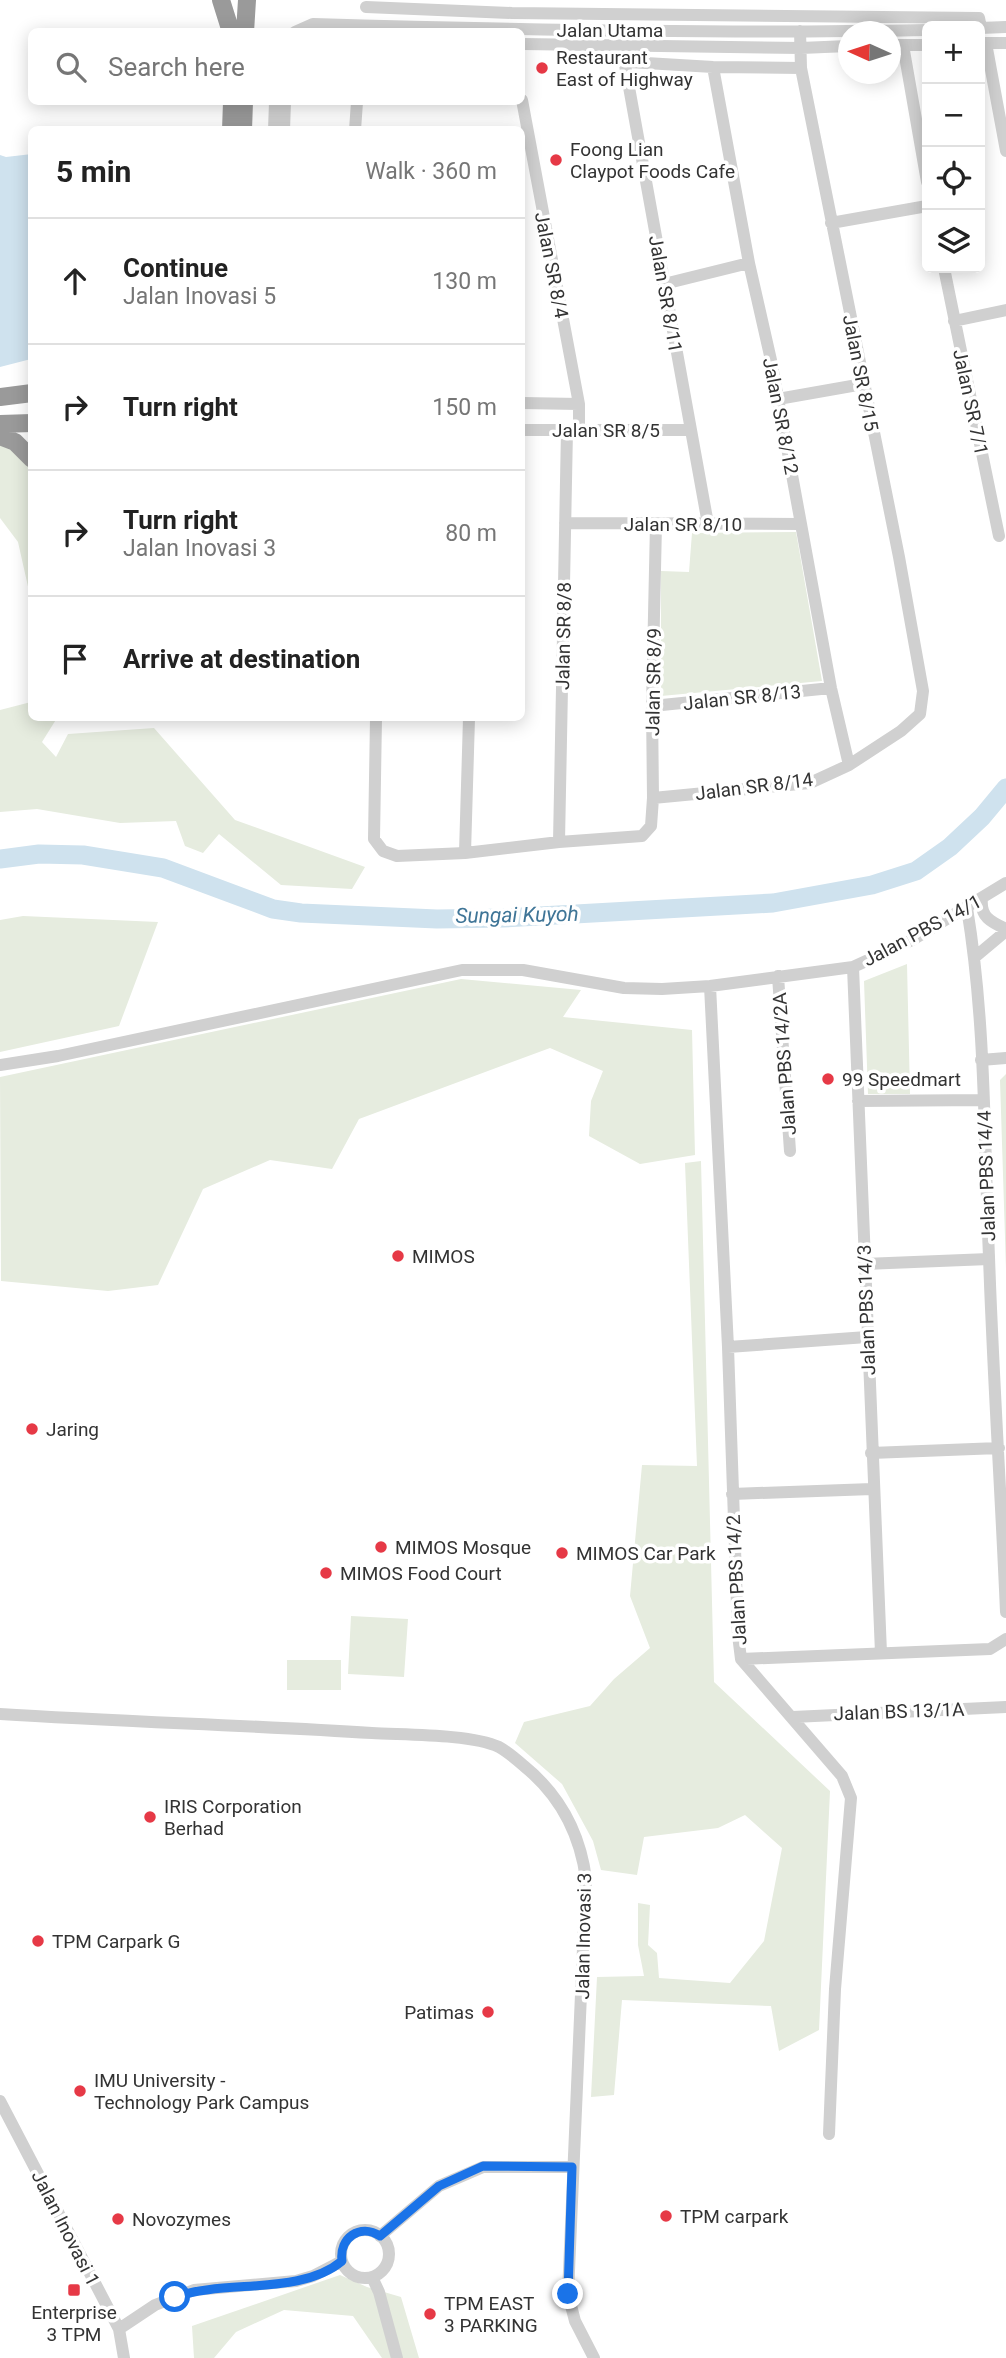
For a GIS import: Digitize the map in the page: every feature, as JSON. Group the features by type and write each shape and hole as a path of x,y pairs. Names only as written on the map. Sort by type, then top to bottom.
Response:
{"highway":[{"path":"221,0 230,28"},
{"path":"245,28 247,0"},
{"path":"231,126 232,105"},
{"path":"243,126 244,105"},
{"path":"0,397 28,394"},
{"path":"0,424 28,423"},
{"path":"0,436 15,442 28,455"}],"street":[{"path":"366,7 922,23"},
{"path":"400,26 401,9"},
{"path":"649,14 650,30"},
{"name":"Jalan Utama","path":"303,28 313,23 445,28"},
{"path":"985,25 1006,27"},
{"name":"Jalan Utama","path":"525,31 922,30"},
{"name":"Jalan SR 8/15","path":"800,32 801,68 899,557 923,691 920,714"},
{"path":"985,43 1006,43"},
{"name":"Jalan Utama","path":"525,44 838,46"},
{"path":"901,45 922,44"},
{"path":"985,52 1006,151"},
{"name":"Jalan SR 8/11","path":"708,524 625,65 629,62 713,67"},
{"path":"901,63 922,159"},
{"path":"713,67 801,68"},
{"name":"Jalan SR 8/12","path":"713,67 831,688 849,765"},
{"path":"274,126 275,105"},
{"path":"284,126 285,105"},
{"path":"355,126 357,105"},
{"name":"Jalan SR 8/4","path":"523,105 579,404 573,430"},
{"path":"525,180 536,180"},
{"path":"831,223 922,207"},
{"path":"664,284 749,263"},
{"name":"Jalan SR 7/1","path":"945,273 999,537"},
{"path":"954,321 1006,310"},
{"path":"778,399 863,383"},
{"name":"Jalan SR 8/5","path":"525,403 579,404"},
{"name":"Jalan SR 8/5","path":"525,430 691,430"},
{"name":"Jalan SR 8/8","path":"559,842 565,523 573,430"},
{"name":"Jalan SR 8/10","path":"565,523 801,524"},
{"name":"Jalan SR 8/9","path":"559,842 642,836 651,826 656,524"},
{"name":"Jalan SR 8/13","path":"652,706 831,688"},
{"name":"Jalan SR 8/14","path":"653,798 810,783 849,765 901,731 920,714"},
{"path":"376,721 374,839 383,851 397,856 465,853 559,842"},
{"path":"465,853 469,721"},
{"name":"Jalan PBS 14/1","path":"0,1065 58,1056 462,970 523,970 624,988 662,989 710,986 853,967 940,924 1006,883"},
{"path":"940,924 959,926 968,935 975,957 1006,930 984,916 981,909 982,899"},
{"name":"Jalan PBS 14/4","path":"967,908 975,957 984,1100 989,1259 1000,1342 999,1448 1006,1612"},
{"name":"Jalan PBS 14/3","path":"853,967 872,1489 881,1653"},
{"name":"Jalan PBS 14/2A","path":"778,976 790,1151"},
{"name":"Jalan PBS 14/2","path":"710,986 741,1659 842,1776 851,1798 835,1989 829,2134"},
{"path":"981,1060 1006,1058"},
{"path":"858,1101 984,1100"},
{"path":"864,1264 989,1259"},
{"path":"728,1347 867,1337"},
{"path":"872,1453 999,1448"},
{"path":"732,1494 872,1489"},
{"path":"741,1659 990,1649 1006,1639"},
{"name":"Jalan BS 13/1A","path":"793,1717 1006,1707"},
{"name":"Jalan Inovasi 3","path":"0,1714 449,1738 496,1746 538,1778 566,1811 579,1842 586,1879 568,2294 575,2321 594,2358"},
{"name":"Jalan Inovasi 1","path":"0,2101 119,2329 124,2358"},
{"path":"380,2236 439,2186 483,2166 572,2167"},
{"path":"369,2231 380,2236 387,2247 387,2262 378,2274 372,2277 364,2278 350,2273 342,2261 344,2243 352,2234 369,2231"},
{"path":"119,2329 155,2305 194,2290 296,2281 313,2276 342,2261"},
{"path":"372,2277 379,2292 397,2358"}],"shaded area":[{"path":"0,443 4,443 26,461 28,466 28,587 18,542 0,518"},
{"path":"796,532 822,681 661,696 661,571 689,572 692,533"},
{"path":"28,703 28,721 55,721 42,742 56,757 68,734 154,728 235,820 365,867 352,889 281,885 219,834 203,853 185,846 176,821 120,823 37,809 0,812 0,710"},
{"path":"23,916 158,922 119,1026 0,1052 0,920"},
{"path":"907,964 910,1094 868,1094 864,981"},
{"path":"461,979 581,990 563,1017 692,1030 695,1155 640,1164 589,1136 591,1101 603,1071 550,1048 359,1119 332,1169 270,1160 203,1189 158,1285 108,1291 1,1281 0,1077"},
{"path":"1006,1074 1006,1269 1000,1080"},
{"path":"701,1161 714,1682 830,1791 819,2030 779,2051 771,2006 622,2000 614,2095 591,2097 597,1977 644,1976 638,1945 638,1903 650,1905 648,1945 657,1953 659,1978 730,1983 764,1941 782,1848 745,1815 718,1828 644,1837 637,1875 601,1870 593,1841 562,1784 515,1743 524,1722 590,1706 614,1679 650,1648 630,1596 642,1465 697,1466 685,1163"},
{"path":"351,1616 408,1619 404,1677 348,1674"},
{"path":"287,1660 341,1660 341,1690 287,1690"},
{"path":"340,2275 367,2287 401,2297 419,2358 382,2358 353,2316 284,2310 236,2332 214,2358 194,2358 192,2326"}],"water":[{"path":"28,154 28,360 0,367 0,155 6,157"}],"waterway":[{"name":"Sungai Kuyoh","path":"0,859 39,854 83,855 163,868 273,909 301,913 437,919 503,918 773,903 872,885 916,871 950,847 982,817 1006,788"}],"place":[{"name":"Restaurant East of Highway","path":"542,68"},
{"name":"Foong Lian Claypot Foods Cafe","path":"556,160"},
{"name":"99 Speedmart","path":"828,1079"},
{"name":"MIMOS","path":"398,1256"},
{"name":"Jaring","path":"32,1429"},
{"name":"MIMOS Mosque","path":"381,1547"},
{"name":"MIMOS Car Park","path":"562,1553"},
{"name":"MIMOS Food Court","path":"326,1573"},
{"name":"IRIS Corporation Berhad","path":"150,1817"},
{"name":"TPM Carpark G","path":"38,1941"},
{"name":"Patimas","path":"488,2012"},
{"name":"IMU University - Technology Park Campus","path":"80,2091"},
{"name":"TPM carpark","path":"666,2216"},
{"name":"Novozymes","path":"118,2219"},
{"name":"Enterprise 3 TPM","path":"74,2290"},
{"name":"TPM EAST 3 PARKING","path":"430,2314"}],"route":[{"path":"175,2297 194,2290 281,2283 313,2276 342,2261 344,2243 352,2234 369,2231 380,2236 439,2186 483,2166 572,2167 568,2294"}]}
